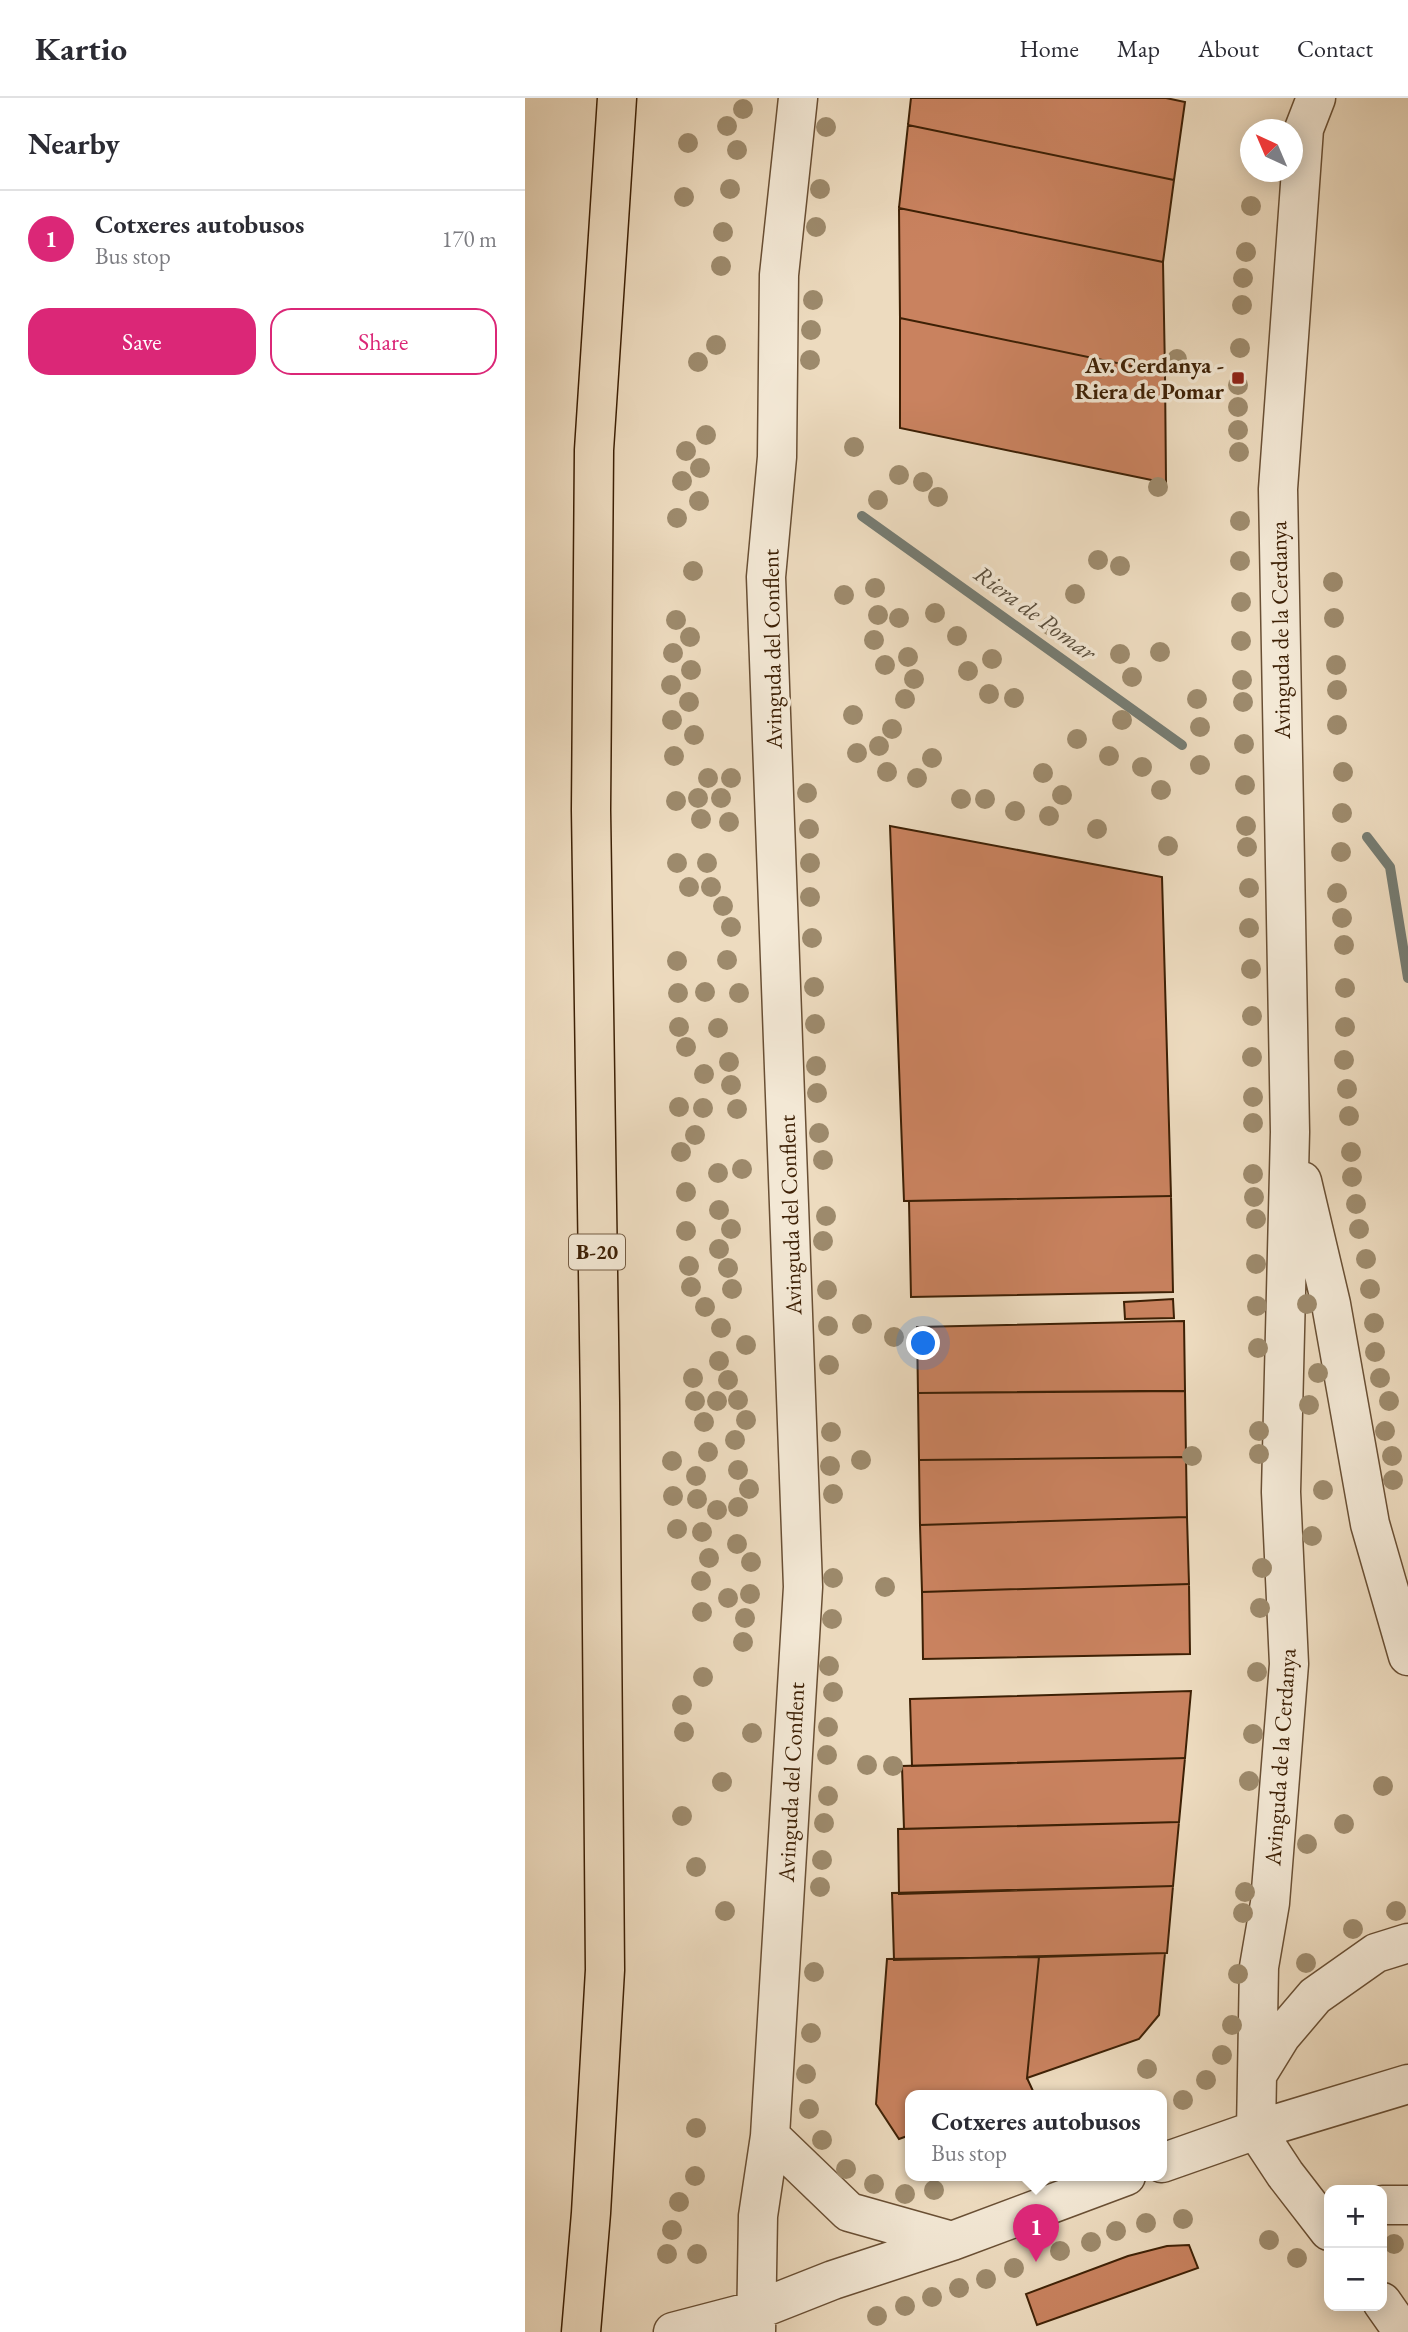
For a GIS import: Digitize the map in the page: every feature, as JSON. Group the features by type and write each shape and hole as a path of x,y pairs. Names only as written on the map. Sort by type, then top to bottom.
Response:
{"highway":[{"name":"B-20","path":"581,2332 605,1970 600,1417 590,810 594,450 617,98"}],"street":[{"name":"Avinguda del Conflent","path":"756,2321 758,2216 770,2136 803,1587 766,577 777,457 779,275 798,98"},
{"name":"Avinguda de la Cerdanya","path":"1256,2130 1259,1967 1270,1903 1289,1664 1281,1492 1290,1132 1277,489 1309,108"},
{"name":"Avinguda de la Cerdanya","path":"1290,1132 1331,1304 1370,1524 1408,1656"},
{"path":"1257,2075 1281,2036 1315,1996 1376,1953 1408,1943"},
{"path":"1167,2162 1256,2130 1408,2084"},
{"path":"1256,2130 1285,2174 1324,2225"},
{"path":"770,2136 849,2212 952,2241"},
{"path":"1285,2174 1324,2191"},
{"path":"673,2332 756,2321 832,2280 952,2241 1113,2181"},
{"path":"1387,2205 1408,2206"},
{"path":"1387,2309 1403,2332"}],"building":[{"path":"911,98 1166,98 1185,102 1174,180 908,125"},
{"path":"908,125 1174,180 1163,262 899,208"},
{"path":"899,208 1163,262 1165,373 900,318"},
{"path":"900,318 1165,373 1166,483 900,428"},
{"path":"890,826 1162,877 1171,1196 904,1201"},
{"path":"1171,1196 1173,1292 911,1297 909,1201"},
{"path":"1173,1299 1174,1318 1125,1319 1124,1302"},
{"path":"1184,1321 1185,1391 918,1393 917,1327"},
{"path":"1185,1391 1186,1457 919,1460 918,1393"},
{"path":"1186,1457 1187,1517 920,1525 919,1460"},
{"path":"1187,1517 1189,1584 922,1592 920,1525"},
{"path":"1189,1584 1190,1654 923,1659 922,1592"},
{"path":"1191,1691 1185,1758 912,1766 910,1699"},
{"path":"1185,1758 1179,1822 904,1829 902,1766"},
{"path":"1179,1822 1173,1886 899,1894 898,1829"},
{"path":"1173,1886 1167,1953 894,1960 892,1893"},
{"path":"1165,1953 1159,2015 1139,2039 1027,2078 1039,1957"},
{"path":"1039,1957 1027,2078 1033,2090 905,2090 905,2137 899,2139 876,2104 887,1959"},
{"path":"1189,2245 1198,2268 1037,2325 1026,2294 1128,2256 1167,2246"}],"waterway":[{"name":"Riera de Pomar","path":"862,516 1182,745"},
{"name":"Riera de Pomar","path":"1367,837 1390,867 1408,978"}],"place":[{"name":"Av. Cerdanya - Riera de Pomar","path":"1238,378"},
{"name":"Cotxeres autobusos","path":"1036,2262"}]}
